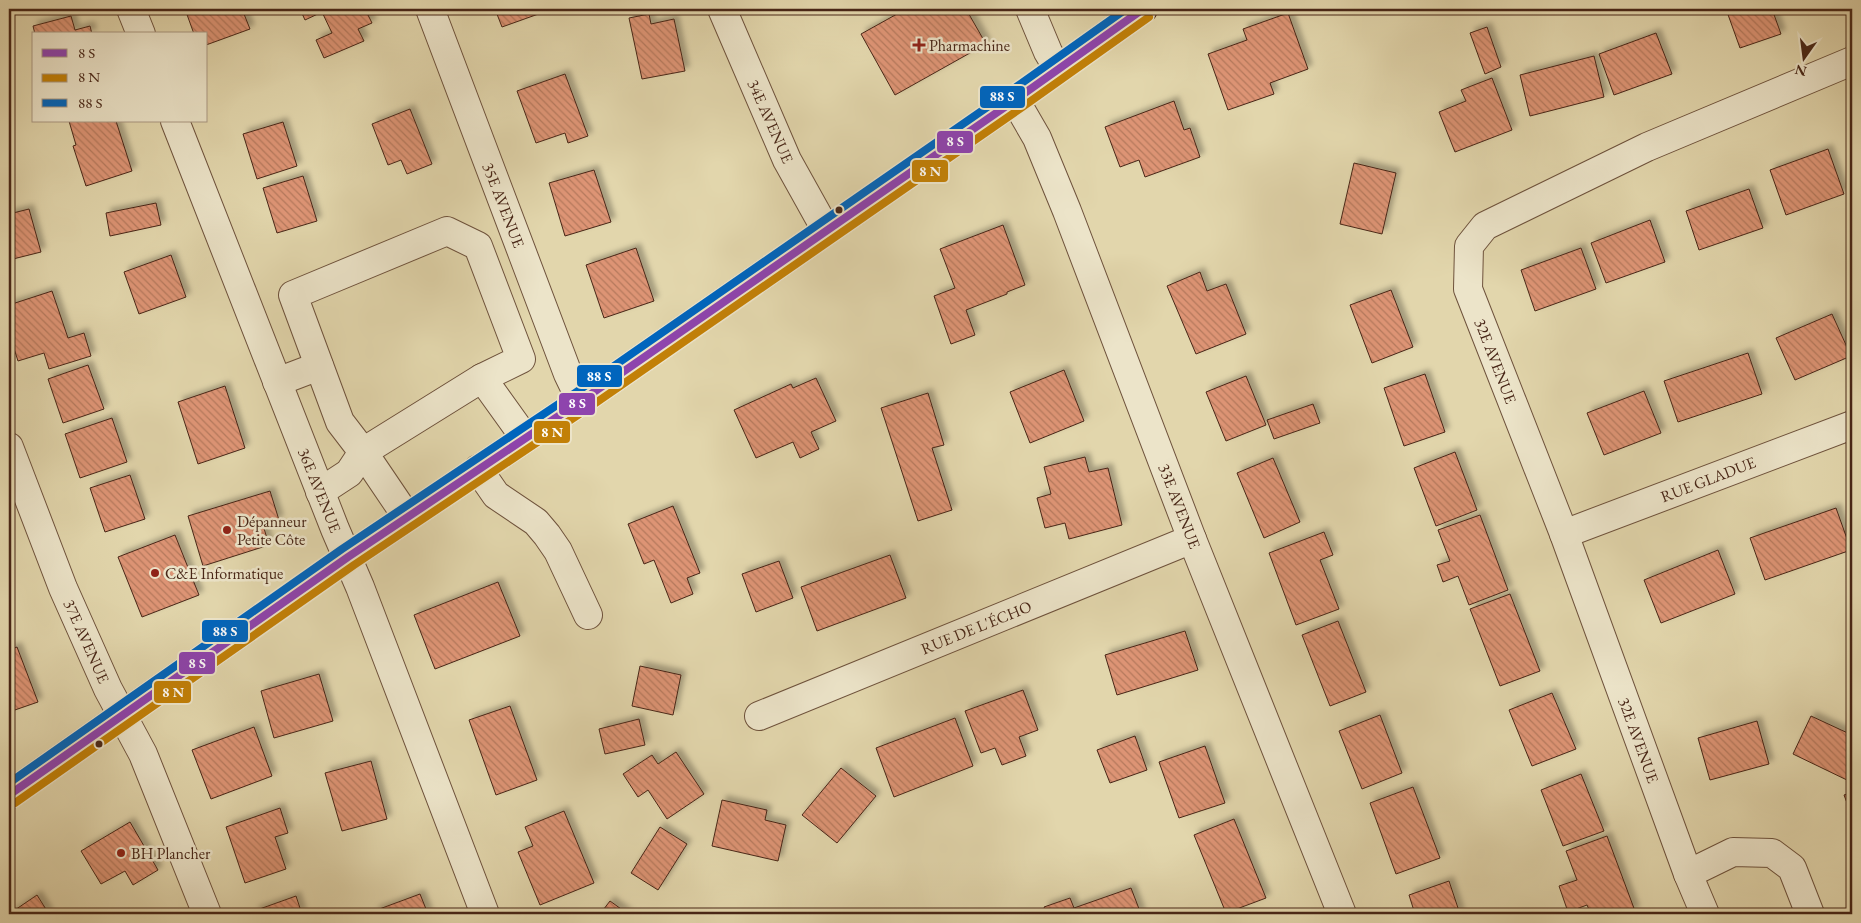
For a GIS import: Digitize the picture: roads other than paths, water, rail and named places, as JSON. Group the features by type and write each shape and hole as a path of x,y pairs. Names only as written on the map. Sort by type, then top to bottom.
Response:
{"main road":[{"path":"9,795 348,557 581,401 1143,9"}],"street":[{"path":"131,9 140,32"},
{"name":"35E AVENUE","path":"430,9 557,345 581,401"},
{"name":"34E AVENUE","path":"722,9 787,160 826,230"},
{"path":"1030,9 1043,41 1058,69"},
{"name":"32E AVENUE","path":"1705,914 1688,874 1564,534 1468,289 1469,246 1485,226 1647,147 1852,61"},
{"name":"33E AVENUE","path":"1015,100 1031,126 1054,178 1192,538 1341,914"},
{"name":"36E AVENUE","path":"175,122 320,492 348,557 485,914"},
{"path":"407,517 363,452 340,422 293,295 447,231 478,246 521,359"},
{"path":"478,246 514,232"},
{"path":"320,492 349,473 363,452 482,378 521,359 557,345"},
{"path":"277,382 319,366"},
{"path":"482,378 524,438"},
{"name":"RUE GLADUE","path":"1564,534 1852,425"},
{"name":"37E AVENUE","path":"9,447 63,588 108,689 143,754 207,914"},
{"path":"478,470 496,495 536,522 548,535 558,551 588,615"},
{"name":"RUE DE L'ÉCHO","path":"759,716 1192,538"},
{"path":"1688,874 1733,852 1772,852 1792,868 1810,914"}],"place":[{"name":"Pharmachine","path":"919,45"},
{"name":"Dépanneur Petite Côte","path":"227,530"},
{"name":"C&E Informatique","path":"155,573"},
{"name":"BH Plancher","path":"121,853"}]}
